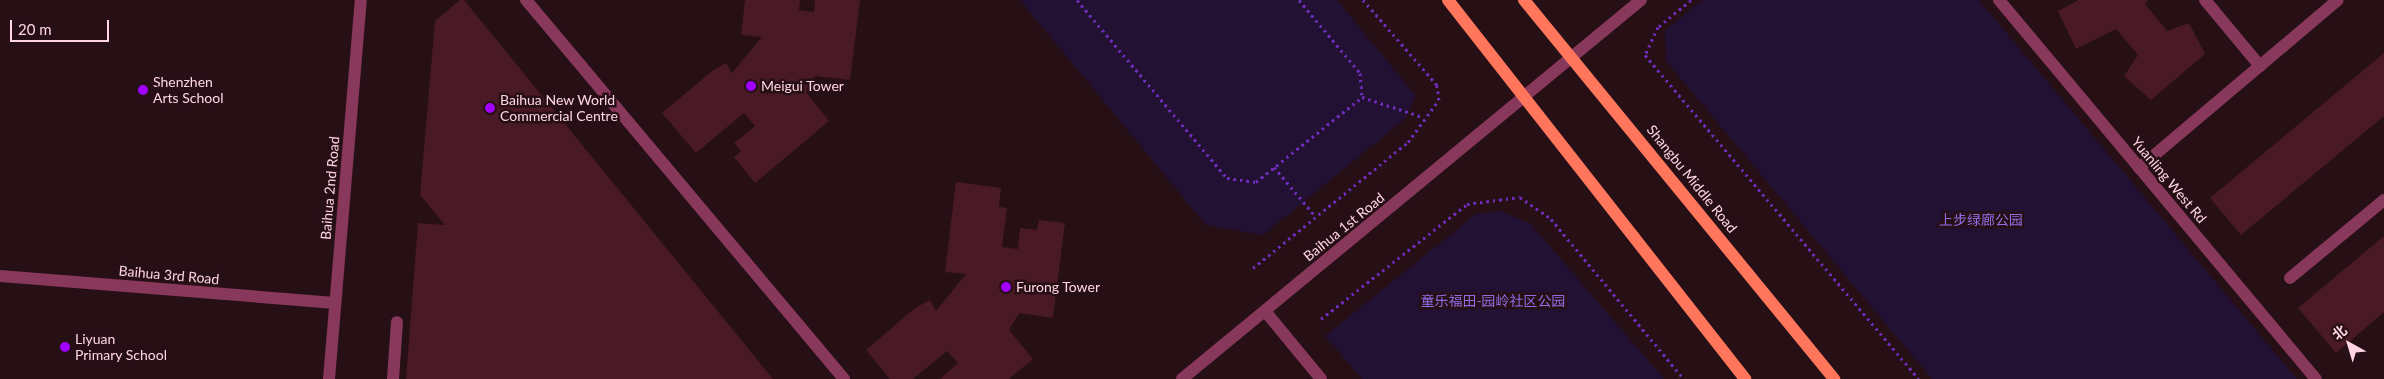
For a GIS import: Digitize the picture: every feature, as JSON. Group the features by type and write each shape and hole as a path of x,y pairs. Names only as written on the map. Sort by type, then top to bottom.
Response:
{"main road":[{"path":"1448,0 1745,379"},
{"name":"Shangbu Middle Road","path":"1524,0 1573,57 1834,379"}],"street":[{"name":"Baihua 2nd Road","path":"329,379 361,0"},
{"path":"526,0 844,379"},
{"name":"Baihua 1st Road","path":"1182,379 1641,0"},
{"name":"Yuanling West Rd","path":"1999,0 2316,379"},
{"path":"2205,0 2260,66"},
{"path":"2139,168 2338,0"},
{"path":"2290,278 2384,200"},
{"name":"Baihua 3rd Road","path":"0,276 335,303"},
{"path":"1265,312 1321,379"},
{"path":"393,379 397,322"}],"path":[{"path":"1078,0 1227,178 1256,182 1362,96"},
{"path":"1299,0 1360,73 1362,96"},
{"path":"1253,268 1408,142 1423,116 1439,100 1437,85 1363,0"},
{"path":"1691,0 1658,27 1645,55 1919,379"},
{"path":"1362,96 1423,116"},
{"path":"1274,167 1316,217"},
{"path":"1321,319 1467,204 1520,198 1551,220 1684,379"}],"green space":[{"path":"1020,0 1337,0 1416,96 1406,118 1263,235 1206,225"},
{"name":"上步绿廊公园","path":"1702,0 1979,0 2297,379 1932,379 1666,61 1665,31"},
{"name":"童乐福田-园岭社区公园","path":"1501,211 1531,224 1664,379 1362,379 1325,336 1476,214"}],"building":[{"name":"Baihua New World Commercial Centre","path":"460,0 464,0 773,379 406,379 418,223 445,225 420,195 435,21"},
{"name":"Meigui Tower","path":"745,0 800,0 799,10 814,12 815,0 860,0 850,80 815,76 806,92 829,121 755,183 734,157 741,151 734,143 755,126 744,113 696,153 662,113 712,71 726,63 732,73 762,37 741,35"},
{"path":"2079,0 2148,0 2145,4 2167,31 2189,23 2205,54 2151,100 2124,76 2138,55 2116,29 2076,49 2058,11"},
{"path":"2384,53 2384,116 2241,235 2210,198"},
{"name":"Furong Tower","path":"956,182 1001,188 999,207 1007,208 1002,247 1018,249 1020,228 1037,230 1039,220 1065,223 1053,318 1019,313 1009,330 1033,359 1009,379 940,379 958,363 947,351 913,379 890,379 866,350 915,308 930,300 936,311 966,274 945,272"},
{"path":"2384,236 2384,312 2336,353 2298,308"}],"place":[{"name":"Meigui Tower","path":"751,86"},
{"name":"Shenzhen Arts School","path":"143,90"},
{"name":"Baihua New World Commercial Centre","path":"490,108"},
{"name":"Furong Tower","path":"1006,287"},
{"name":"Liyuan Primary School","path":"65,347"}]}
